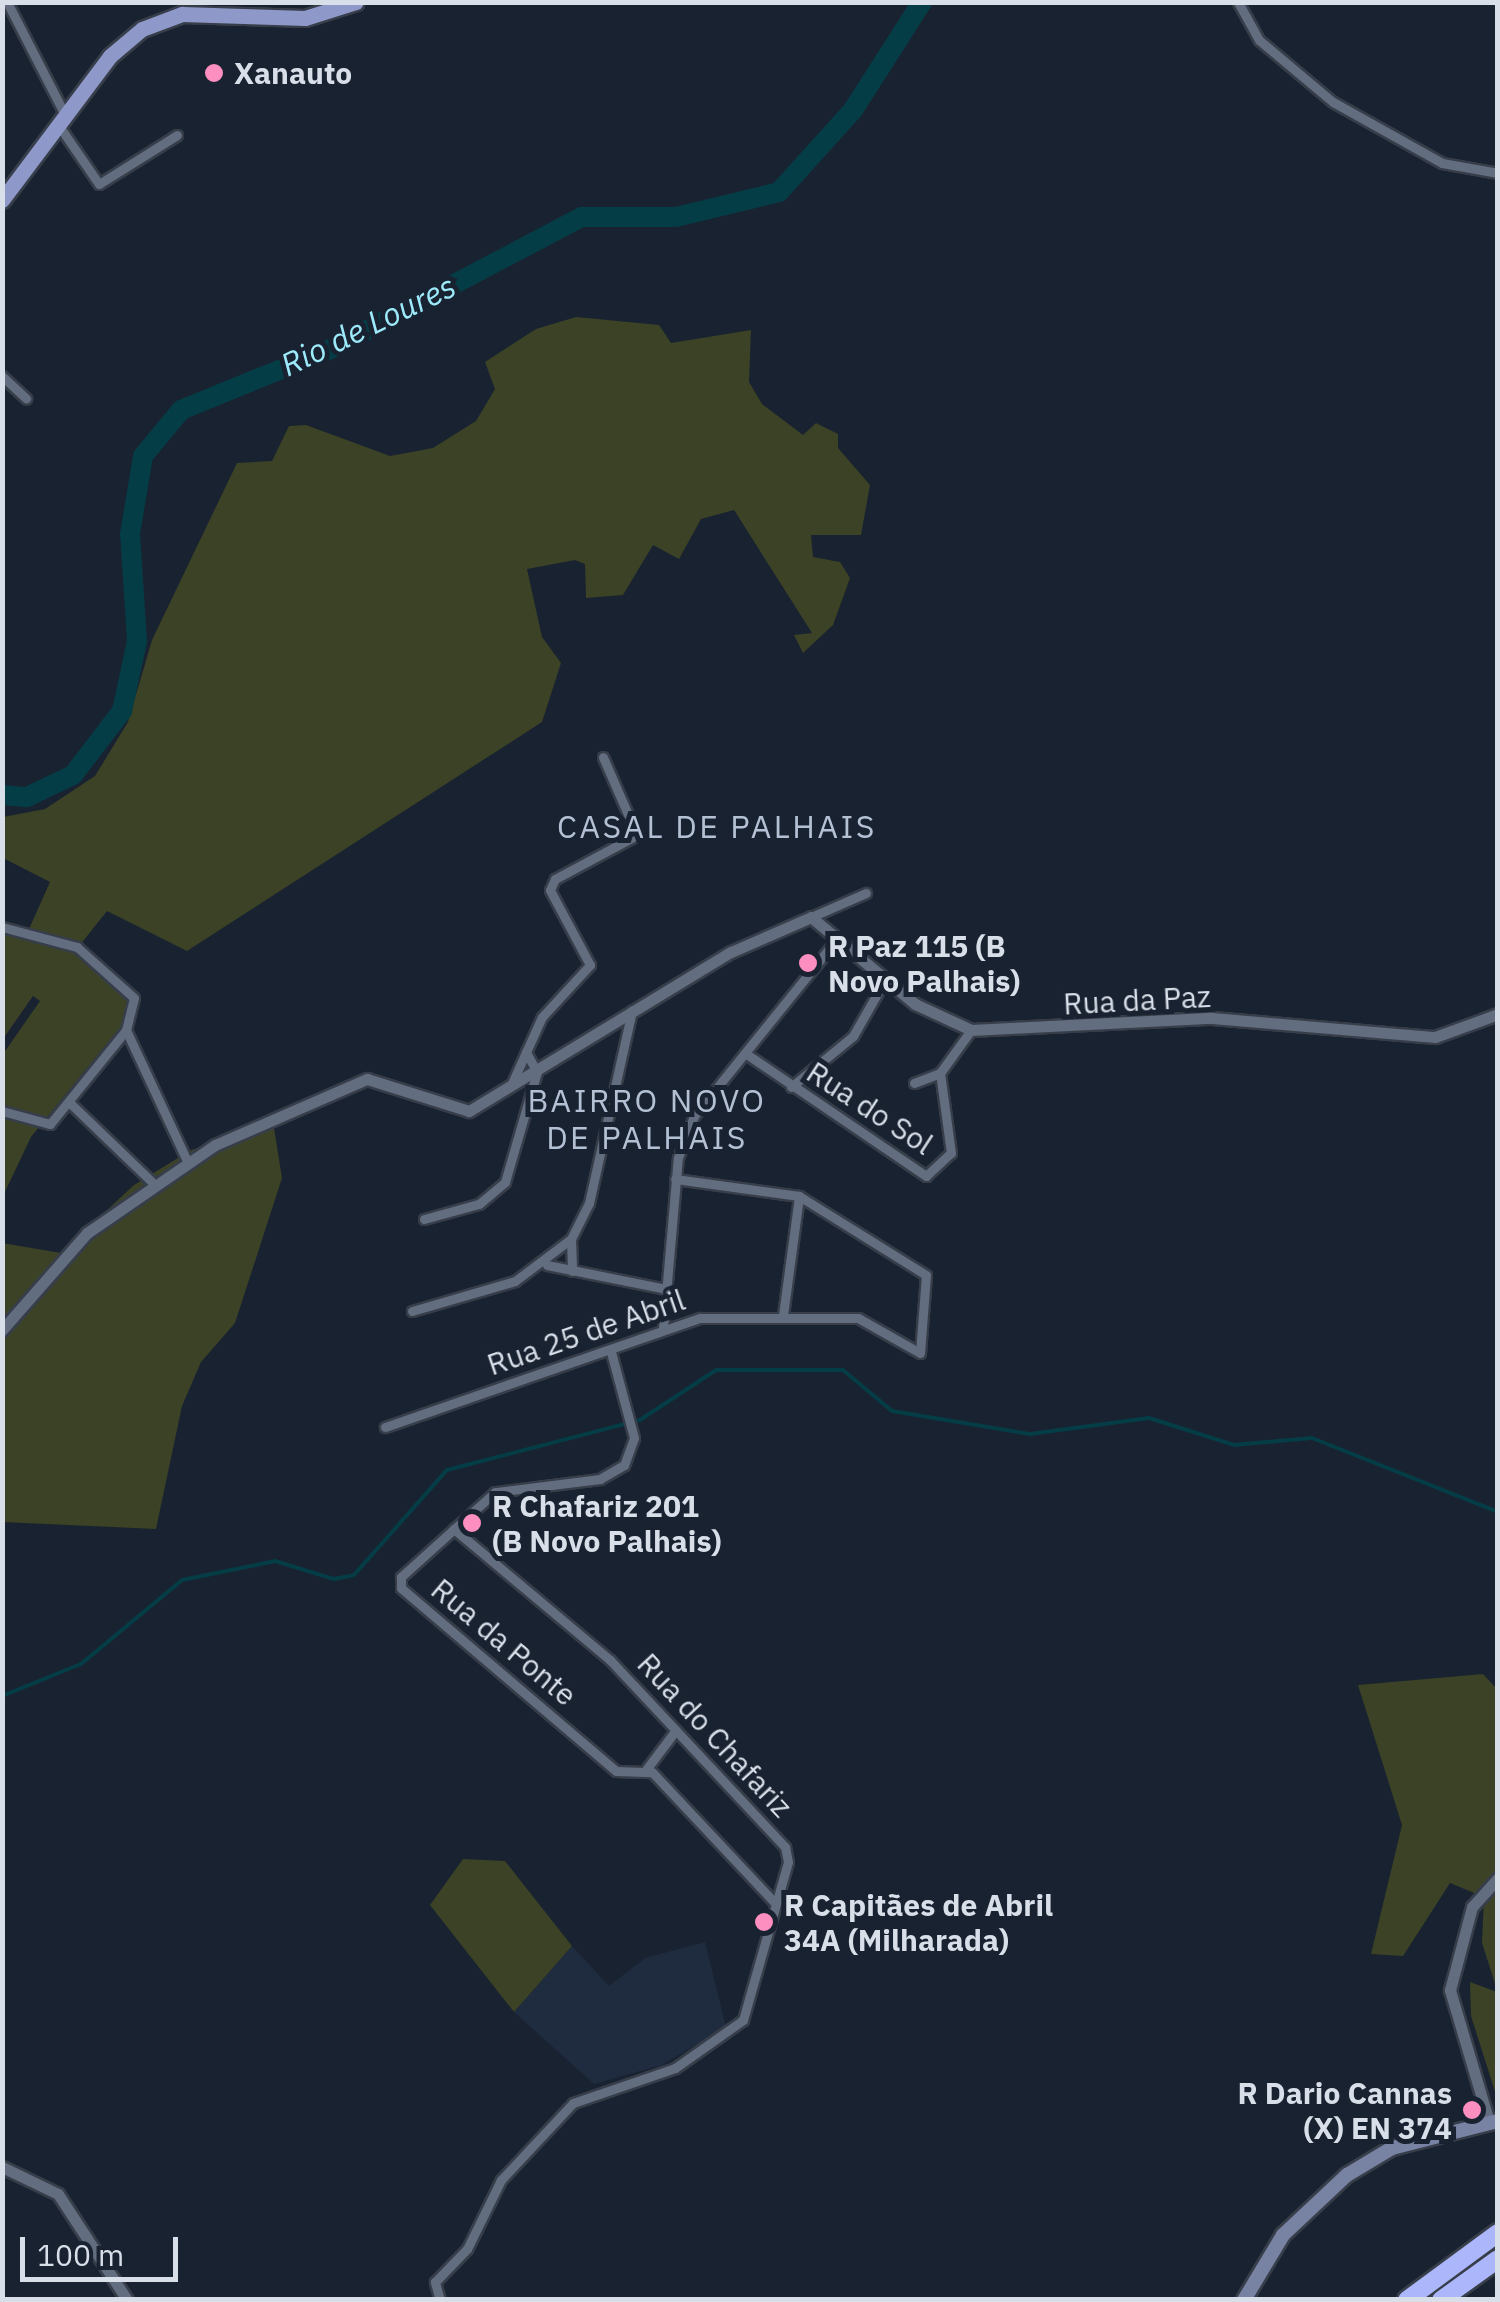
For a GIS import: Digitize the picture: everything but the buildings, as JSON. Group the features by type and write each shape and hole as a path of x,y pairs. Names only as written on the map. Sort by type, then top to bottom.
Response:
{"highway":[{"path":"1406,2300 1498,2233"},
{"path":"1441,2300 1498,2258"}],"main road":[{"path":"2,200 110,56 156,22 182,14 318,17 356,2"},
{"path":"1244,2300 1284,2235 1347,2174 1392,2148 1494,2122"}],"street":[{"path":"8,2 61,118 99,184 176,135"},
{"path":"1238,2 1259,40 1321,95 1401,146 1498,173"},
{"path":"2,376 26,398"},
{"path":"512,1083 542,1017 590,965 550,890 554,879 638,835 604,756"},
{"path":"2,1330 88,1233 152,1181 187,1161 367,1079 469,1110 632,1011 866,893"},
{"path":"811,918 885,980 971,1030 940,1073 914,1083"},
{"path":"2,927 77,948 134,998 126,1030 71,1104 50,1124 2,1111"},
{"path":"662,1328 675,1179 694,1116 838,940"},
{"path":"791,1088 854,1036 885,980"},
{"path":"412,1311 548,1265 571,1239 589,1203 632,1011"},
{"name":"Rua da Paz","path":"971,1030 1212,1018 1419,1038 1498,1014"},
{"path":"126,1030 187,1161"},
{"path":"424,1219 479,1204 504,1182 537,1072 526,1052"},
{"name":"Rua do Sol","path":"745,1054 926,1176 951,1153 940,1073"},
{"path":"71,1104 152,1181"},
{"path":"675,1179 799,1196 783,1314"},
{"name":"Rua 25 de Abril","path":"385,1426 611,1352 662,1328 783,1314 871,1321 916,1354 930,1279 799,1196"},
{"path":"571,1239 572,1271"},
{"path":"548,1265 666,1289"},
{"name":"Rua da Ponte","path":"611,1352 632,1429 632,1454 612,1473 496,1492 400,1577 401,1588 616,1771 644,1771 774,1902"},
{"name":"Rua do Chafariz","path":"440,2300 435,2282 466,2249 501,2180 573,2103 675,2068 735,2029 774,1902 785,1847 610,1660 454,1530"},
{"path":"644,1771 676,1730"},
{"path":"1494,2122 1450,1990 1472,1907 1498,1878"},
{"path":"2,2167 58,2194 127,2300"}],"shaded area":[{"path":"705,1942 726,2027 662,2065 594,2084 514,2012 572,1946 609,1986 645,1958"}],"green space":[{"path":"576,317 659,325 671,343 751,330 749,382 762,404 803,435 816,423 838,434 838,448 870,485 861,535 811,535 813,557 840,562 850,578 833,625 803,653 794,635 812,633 734,510 701,519 679,559 653,545 623,595 586,598 585,564 575,560 527,569 542,637 561,663 542,722 187,951 107,911 80,945 132,999 131,1014 31,1137 3,1196 3,1054 40,1001 33,996 3,1039 3,928 29,929 50,882 3,858 3,817 45,809 95,776 128,722 152,640 237,463 272,461 289,426 306,425 390,456 433,448 476,421 495,389 485,362 536,329"},
{"path":"274,1128 282,1178 235,1323 201,1362 182,1406 156,1529 3,1522 2,1243 61,1253 134,1185 191,1150"},
{"path":"1483,1674 1497,1689 1497,1990 1482,1943 1484,1897 1450,1883 1403,1956 1371,1954 1402,1825 1358,1685"},
{"path":"463,1859 505,1861 572,1946 514,2012 430,1905"},
{"path":"1470,1982 1497,1992 1497,2098 1471,2016"}],"waterway":[{"name":"Rio de Loures","path":"2,795 27,797 73,775 122,711 137,641 130,534 143,456 181,410 335,347 582,217 676,217 779,192 853,110 922,2"},
{"path":"2,1696 81,1664 182,1580 275,1561 334,1579 354,1575 447,1470 640,1420 716,1370 843,1370 892,1411 1030,1434 1149,1418 1234,1445 1312,1438 1498,1512"}],"place":[{"name":"Xanauto","path":"214,73"},
{"name":"R Paz 115 (B Novo Palhais)","path":"808,963"},
{"name":"R Chafariz 201 (B Novo Palhais)","path":"472,1523"},
{"name":"R Capitães de Abril 34A (Milharada)","path":"764,1922"},
{"name":"R Dario Cannas (X) EN 374","path":"1472,2110"}],"district":[{"name":"CASAL DE PALHAIS","path":"717,826"},
{"name":"BAIRRO NOVO DE PALHAIS","path":"647,1120"}]}
